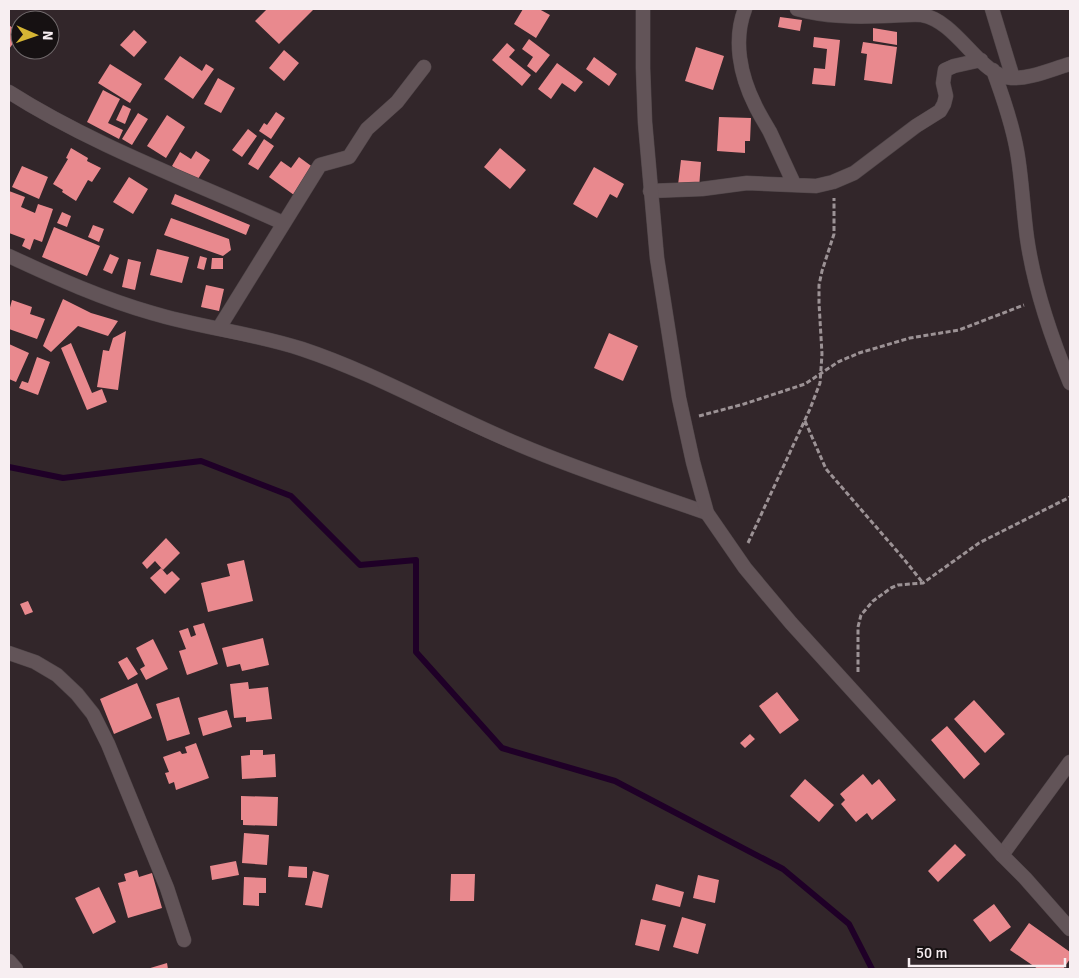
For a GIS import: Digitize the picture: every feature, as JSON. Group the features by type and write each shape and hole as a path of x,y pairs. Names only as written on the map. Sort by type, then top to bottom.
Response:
{"street":[{"path":"643,9 643,68 650,191 657,258 678,398 708,513 739,560 791,624 1070,929"},
{"path":"746,9 738,36 740,60 745,82 754,105 770,132 794,184"},
{"path":"797,9 837,16 922,15 935,19 948,28 981,60 1002,76 1012,78 1030,75 1070,64"},
{"path":"992,9 1012,78"},
{"path":"650,191 702,189 747,183 816,186 833,182 854,173 916,126 940,111 946,96 943,84 945,70 981,60"},
{"path":"219,328 320,165 349,157 367,129 397,102 424,67"},
{"path":"993,70 1011,124 1017,150 1027,238 1041,300 1070,383"},
{"path":"9,92 34,108 105,144 283,223"},
{"path":"9,256 72,285 154,314 303,349 354,370 518,445 561,462 708,513"},
{"path":"9,653 35,662 57,675 77,694 93,714 108,744 167,888 184,940"},
{"path":"1002,855 1070,762"},
{"path":"9,961 16,969"}],"path":[{"path":"739,560 820,383 822,373 819,286 834,234 833,182"},
{"path":"684,420 778,394 806,384 838,362 858,353 910,338 959,330 1007,310 1041,300"},
{"path":"804,420 826,469 923,583"},
{"path":"859,700 857,639 861,615 873,601 891,588 923,583 979,543 1001,530 1070,497"}],"building":[{"path":"267,9 314,9 279,44 255,21"},
{"path":"523,9 539,9 550,15 536,38 514,24"},
{"path":"780,17 802,20 800,31 778,27"},
{"path":"9,25 10,48 9,49"},
{"path":"873,28 897,32 897,45 873,41"},
{"path":"134,30 147,42 134,57 120,45"},
{"path":"814,37 840,40 835,86 812,84 814,68 825,69 827,49 813,47"},
{"path":"529,39 550,55 536,73 527,66 533,57 522,49"},
{"path":"863,42 897,47 892,84 864,80 867,54 861,53"},
{"path":"507,43 515,50 509,57 531,75 522,86 492,60"},
{"path":"696,47 724,56 713,90 685,81"},
{"path":"284,50 299,63 284,81 269,68"},
{"path":"180,56 202,71 206,64 214,69 193,99 164,79"},
{"path":"594,57 617,74 609,86 586,69"},
{"path":"557,63 583,82 575,92 562,83 551,99 538,89"},
{"path":"110,64 142,84 130,103 98,83"},
{"path":"218,78 235,88 221,113 204,104"},
{"path":"103,90 120,99 108,123 123,130 119,139 87,122"},
{"path":"123,105 131,109 125,124 116,120"},
{"path":"276,112 285,118 271,139 259,131 264,123 267,125"},
{"path":"138,113 148,119 132,145 122,139"},
{"path":"167,115 185,127 166,158 147,146"},
{"path":"719,117 751,118 750,141 745,141 745,153 717,151"},
{"path":"248,129 257,136 242,157 232,150"},
{"path":"264,139 274,146 258,170 248,164"},
{"path":"71,148 88,158 87,161 101,168 92,182 88,180 76,201 53,184 68,159 66,158"},
{"path":"500,148 526,170 510,189 484,167"},
{"path":"196,151 210,160 196,182 172,166 180,152 191,159"},
{"path":"299,157 314,168 294,195 269,177 281,161 291,168"},
{"path":"681,160 701,162 699,188 678,185"},
{"path":"22,166 48,177 39,199 12,187"},
{"path":"594,167 624,184 617,198 610,194 597,218 573,204"},
{"path":"129,177 148,189 133,214 113,202"},
{"path":"9,191 25,197 21,207 35,213 38,204 53,209 42,242 34,239 30,250 22,246 25,239 9,233"},
{"path":"175,194 250,225 246,235 171,204"},
{"path":"62,212 71,216 67,227 57,223"},
{"path":"171,218 229,239 231,250 223,256 164,235"},
{"path":"93,225 104,229 99,242 88,237"},
{"path":"54,227 100,246 87,276 42,257"},
{"path":"157,249 189,257 182,283 150,275"},
{"path":"110,254 119,258 112,274 103,270"},
{"path":"200,256 207,258 204,270 197,268"},
{"path":"212,258 223,258 223,269 211,269"},
{"path":"128,259 141,262 135,290 122,287"},
{"path":"206,285 224,289 219,311 201,307"},
{"path":"63,299 91,313 118,321 108,336 78,326 51,352 43,346"},
{"path":"12,300 32,307 30,314 45,319 37,339 9,329 9,311"},
{"path":"126,331 118,390 97,387 103,350 109,351 113,338"},
{"path":"609,333 638,346 623,381 594,368"},
{"path":"71,343 92,393 102,389 107,402 87,410 61,348"},
{"path":"9,344 29,353 16,382 9,379"},
{"path":"37,357 50,362 38,395 19,388 22,381 28,383"},
{"path":"166,538 180,553 163,570 155,561 147,569 142,563"},
{"path":"244,560 253,601 208,612 201,583 230,576 227,564"},
{"path":"161,568 167,575 172,571 180,579 165,594 150,578"},
{"path":"28,601 33,612 25,615 20,604"},
{"path":"204,623 218,664 187,675 179,651 186,649 179,631 188,628 191,637 196,635 193,626"},
{"path":"263,638 269,665 242,671 240,664 227,667 222,648"},
{"path":"153,639 168,669 146,680 140,669 145,666 136,648"},
{"path":"127,657 138,674 128,680 118,662"},
{"path":"248,682 249,689 268,687 272,719 246,722 246,717 234,718 230,684"},
{"path":"137,683 152,718 114,734 100,699"},
{"path":"777,692 799,720 780,734 759,706"},
{"path":"179,697 190,734 167,741 156,704"},
{"path":"974,700 1005,734 985,753 954,719"},
{"path":"227,710 232,727 203,736 198,718"},
{"path":"947,726 980,764 964,779 931,740"},
{"path":"750,734 755,739 745,748 740,743"},
{"path":"196,743 209,778 176,790 174,782 169,784 165,773 169,772 163,757 180,751 182,754 187,753 185,747"},
{"path":"250,750 263,750 263,755 275,754 276,777 242,779 241,756 250,755"},
{"path":"863,774 872,785 879,779 896,800 872,820 867,813 856,822 841,804 845,800 840,794"},
{"path":"805,779 834,805 819,822 790,796"},
{"path":"241,796 278,797 277,826 243,825 243,820 241,820"},
{"path":"244,833 269,835 267,865 242,863"},
{"path":"955,844 966,855 938,882 928,871"},
{"path":"236,861 239,875 212,880 210,866"},
{"path":"289,866 307,867 307,878 288,877"},
{"path":"137,870 139,877 152,873 162,908 128,918 118,883 126,881 124,874"},
{"path":"313,871 329,875 322,908 305,905"},
{"path":"451,874 475,874 474,901 450,901"},
{"path":"698,875 719,880 715,903 693,898"},
{"path":"244,877 266,878 266,893 259,893 259,906 243,905"},
{"path":"656,884 684,892 680,907 652,900"},
{"path":"99,887 116,922 93,934 75,898"},
{"path":"994,904 1011,927 990,942 973,920"},
{"path":"682,917 706,924 698,954 673,947"},
{"path":"641,919 666,925 659,951 635,945"},
{"path":"1029,923 1070,952 1070,959 1063,969 1038,969 1010,950"},
{"path":"167,963 168,969 147,969"}],"waterway":[{"path":"9,467 63,478 201,461 291,496 360,565 416,560 416,652 502,748 615,781 783,869 849,924 872,969"}]}
